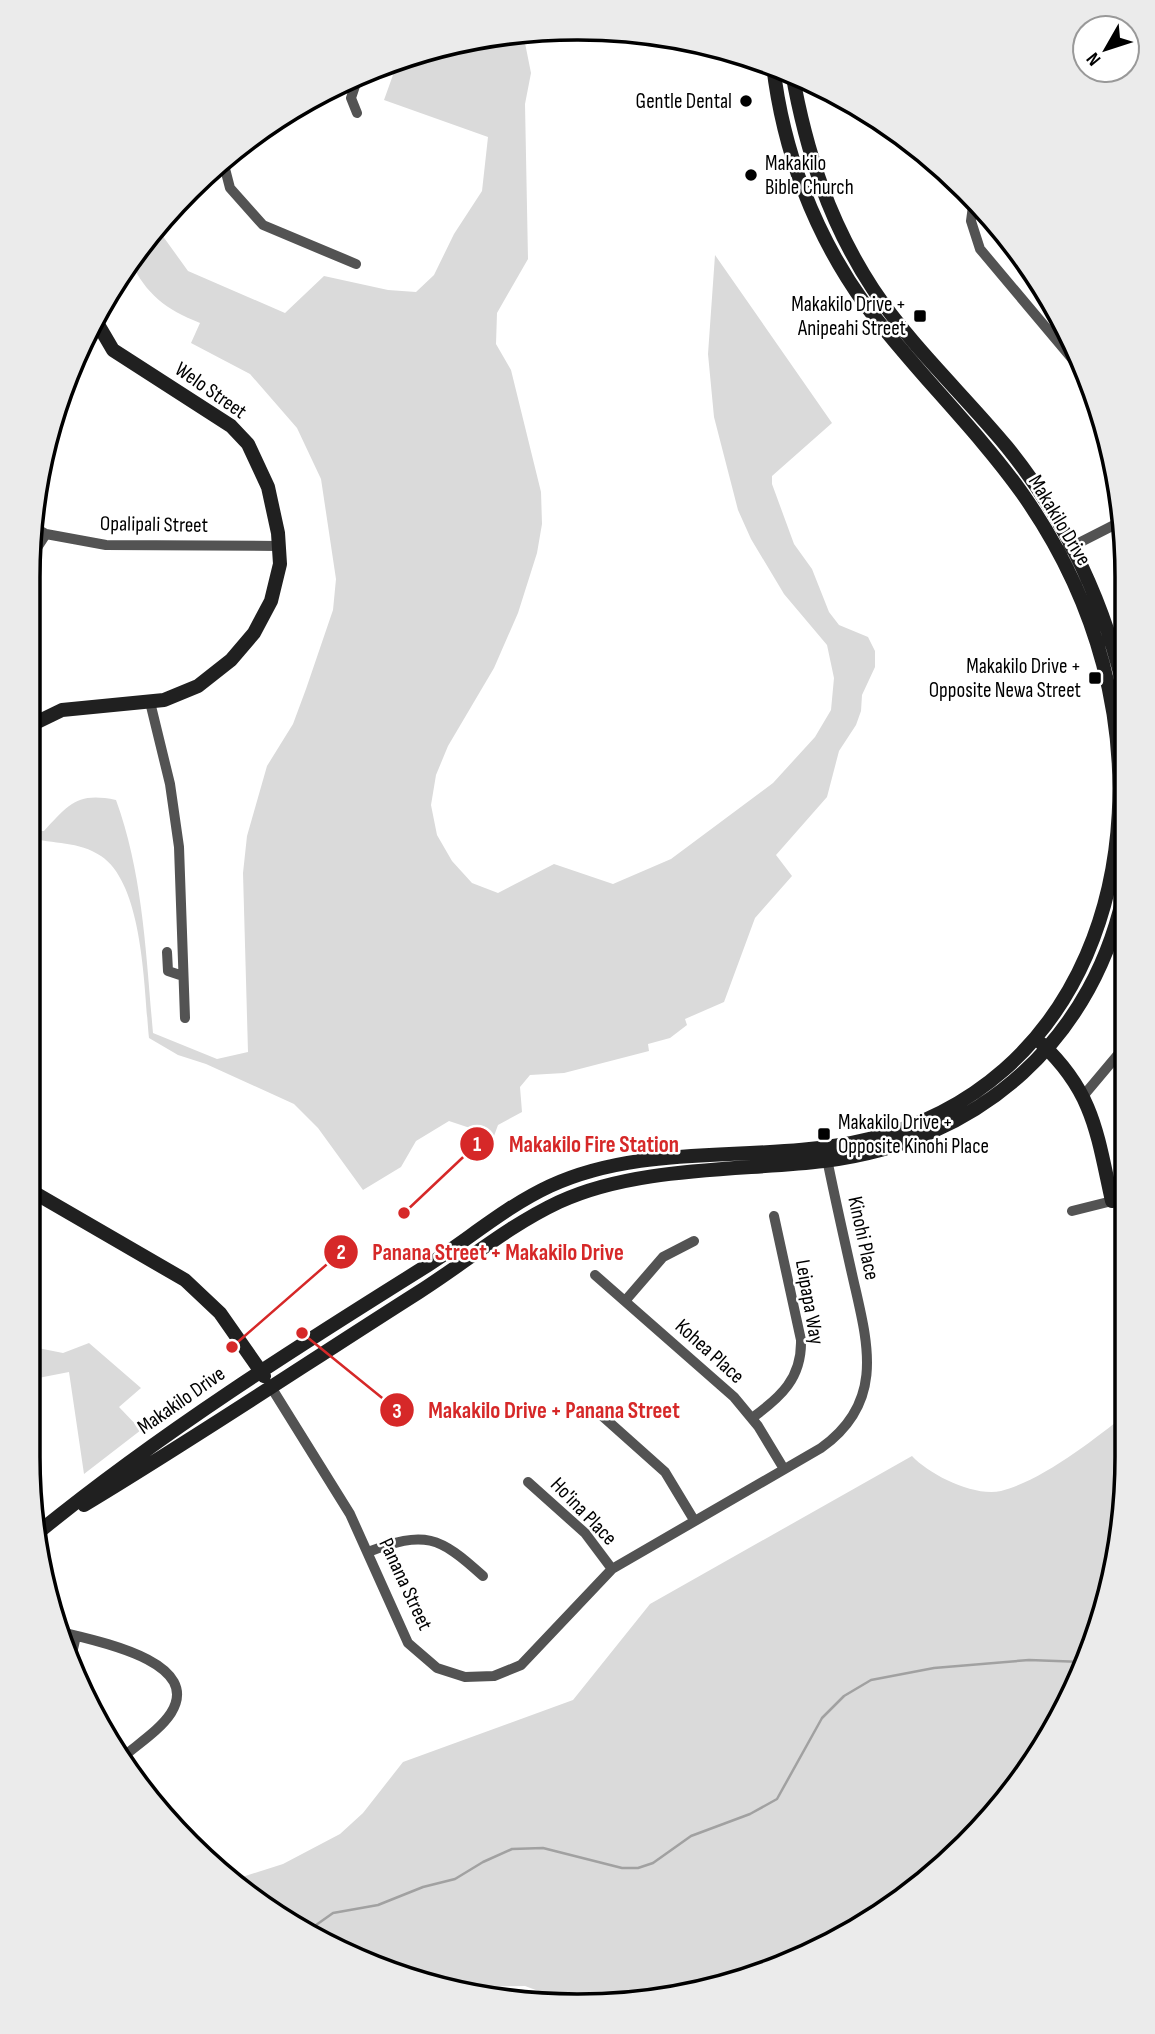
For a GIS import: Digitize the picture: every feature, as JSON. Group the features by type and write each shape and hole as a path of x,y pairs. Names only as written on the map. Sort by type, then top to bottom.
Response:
{"main road":[{"name":"Makakilo Drive","path":"779,80 785,137 804,194 835,256 861,298 898,346 1021,492 1065,550 1098,647 1115,710"},
{"name":"Makakilo Drive","path":"795,86 803,132 820,187 844,240 874,290 909,336 1035,485 1115,647"},
{"name":"Welo Street","path":"40,721 62,710 150,702 198,686 232,660 254,634 271,601 280,564 268,487 247,444 231,426 113,351 101,330"},
{"name":"Makakilo Drive","path":"45,1528 271,1387 444,1276 533,1215 594,1189 625,1181 911,1141 948,1126 1014,1082 1042,1044 1079,978 1097,936 1111,888 1115,844"},
{"name":"Makakilo Drive","path":"1042,1044 1071,1020 1092,985 1115,929"},
{"path":"1042,1044 1084,1095 1115,1187"},
{"name":"Makakilo Drive","path":"45,1527 100,1482 260,1371 434,1261 524,1199 588,1171 622,1162 826,1154"},
{"name":"Panana Street","path":"40,1196 185,1280 220,1313 271,1387"},
{"path":"434,1261 444,1276"}],"street":[{"path":"354,90 351,97 357,113"},
{"path":"226,172 230,188 263,225 356,264"},
{"path":"972,214 971,221 980,249 1061,345"},
{"path":"1065,550 1112,526"},
{"name":"Opalipali Street","path":"42,532 106,544 279,546"},
{"path":"41,542 46,534"},
{"path":"150,702 170,784 178,847 185,1018"},
{"path":"167,953 168,971 183,976"},
{"path":"1084,1095 1115,1058"},
{"name":"Kinohi Place","path":"826,1154 866,1338"},
{"path":"1072,1211 1115,1200"},
{"name":"Leipapa Way","path":"752,1418 785,1391 797,1371 800,1356 801,1340 774,1216"},
{"path":"625,1301 663,1257 694,1241"},
{"name":"Kohea Place","path":"595,1275 721,1385 752,1418 784,1469"},
{"name":"Panana Street","path":"271,1387 350,1514 400,1628 414,1650 446,1672 475,1678 503,1673 528,1659 612,1569 821,1448 848,1422 860,1400 867,1376 866,1338"},
{"path":"600,1414 665,1472 694,1520"},
{"name":"Ho'ina Place","path":"528,1482 585,1533 612,1569"},
{"path":"368,1552 406,1538 428,1538 454,1550 483,1576"},
{"path":"71,1635 134,1651 166,1674 174,1686 176,1697 170,1714 129,1752"},
{"path":"74,1644 76,1636"}],"shaded area":[{"path":"525,43 531,73 525,104 528,259 497,313 496,344 511,370 541,492 542,524 537,553 518,613 494,668 448,746 436,775 431,805 437,835 452,861 472,883 498,893 554,864 613,884 671,859 773,783 815,737 831,710 834,678 827,645 784,594 751,539 738,510 714,417 708,354 715,255 832,423 772,476 772,484 794,544 812,569 829,612 839,625 868,637 875,651 875,667 862,695 861,711 856,725 839,751 827,797 776,855 792,876 755,918 724,1002 685,1019 687,1025 670,1038 648,1044 649,1051 564,1073 530,1075 520,1087 522,1112 498,1125 494,1136 449,1121 416,1141 401,1167 363,1190 318,1128 294,1104 206,1064 178,1055 149,1038 139,940 126,890 115,870 101,856 75,845 40,840 40,831 44,831 75,802 92,798 116,800 138,886 153,1033 217,1059 248,1052 243,873 247,836 267,766 293,724 306,689 333,610 336,579 321,479 297,428 250,374 191,343 200,323 158,300 136,272 163,236 188,271 285,313 324,276 388,290 416,292 434,275 454,234 482,191 488,137 384,100 394,73 438,59"},
{"path":"89,1343 141,1388 119,1407 141,1430 84,1474 69,1372 40,1378 40,1348 63,1353"},
{"path":"1115,1422 1114,1492 1096,1596 1074,1662 1043,1725 1004,1784 932,1860 876,1903 815,1938 750,1965 682,1983 613,1993 544,1993 525,1986 492,1986 438,1975 372,1953 309,1922 243,1877 283,1864 340,1834 363,1813 403,1762 573,1700 650,1604 912,1456 953,1483 990,1492 1017,1486 1050,1469"}],"waterway":[{"path":"316,1925 333,1913 378,1905 423,1887 455,1879 512,1849 543,1848 622,1868 638,1868 653,1863 691,1836 750,1814 777,1799 822,1718 844,1696 871,1680 934,1668 1029,1660 1074,1662"}],"place":[{"name":"Gentle Dental","path":"746,101"},
{"name":"Makakilo Bible Church","path":"751,175"},
{"name":"Makakilo Drive + Anipeahi Street","path":"920,316"},
{"name":"Makakilo Drive + Opposite Newa Street","path":"1095,678"},
{"name":"Makakilo Drive + Opposite Kinohi Place","path":"824,1134"},
{"name":"Makakilo Fire Station","path":"404,1213"},
{"name":"Makakilo Drive + Panana Street","path":"302,1333"},
{"name":"Panana Street + Makakilo Drive","path":"232,1347"}]}
